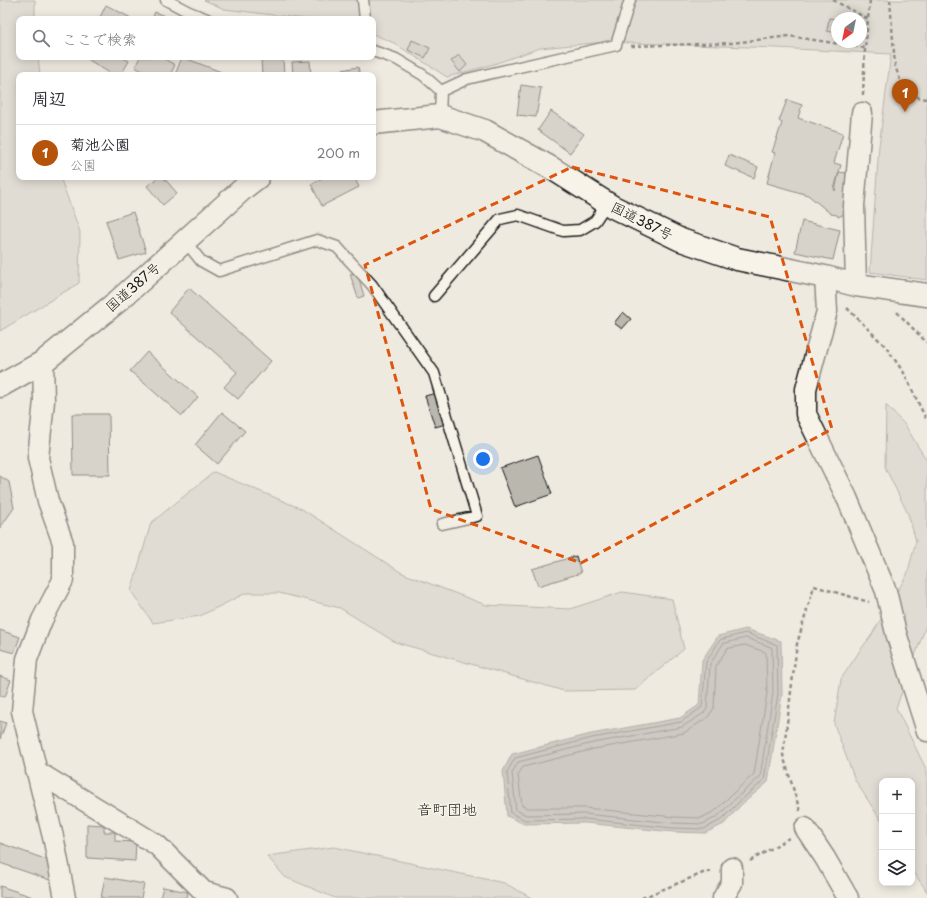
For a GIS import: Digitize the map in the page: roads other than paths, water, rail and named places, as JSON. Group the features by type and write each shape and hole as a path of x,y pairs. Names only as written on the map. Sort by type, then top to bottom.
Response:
{"highway":[{"name":"国道387号","path":"376,123 440,116 485,131 553,169 607,203 681,240 825,287 856,285 927,295"},
{"name":"国道387号","path":"0,386 43,362 118,301 244,187 254,180"}],"street":[{"path":"856,285 854,206 862,113"},
{"path":"825,287 827,311 806,388 806,414 847,498 886,591 896,634 927,731"},
{"path":"43,362 44,401 38,458 48,501 63,543 63,580 42,620 27,659 22,711 54,841 65,898"},
{"path":"36,771 157,845 199,894 204,892 227,898"},
{"path":"805,828 848,898"},
{"path":"723,898 732,883 732,868"}],"lane":[{"path":"166,0 200,16"},
{"path":"363,0 364,16"},
{"path":"441,91 467,79 616,45 630,0"},
{"path":"376,52 396,59 423,75 441,91"},
{"path":"440,116 441,91"},
{"path":"434,296 500,218 518,215 563,231 580,230 595,221 607,203"},
{"path":"185,241 201,261 219,271 317,240 337,247 372,285 434,373 477,516 442,524"}],"water":[{"path":"746,629 781,641 782,694 768,782 741,805 724,824 705,833 673,832 585,823 524,824 507,816 503,771 512,754 591,734 680,718 699,705 702,660 718,636"}],"place":[{"name":"菊池公園","path":"905,112"}],"district":[{"name":"音町団地","path":"447,810"}]}
